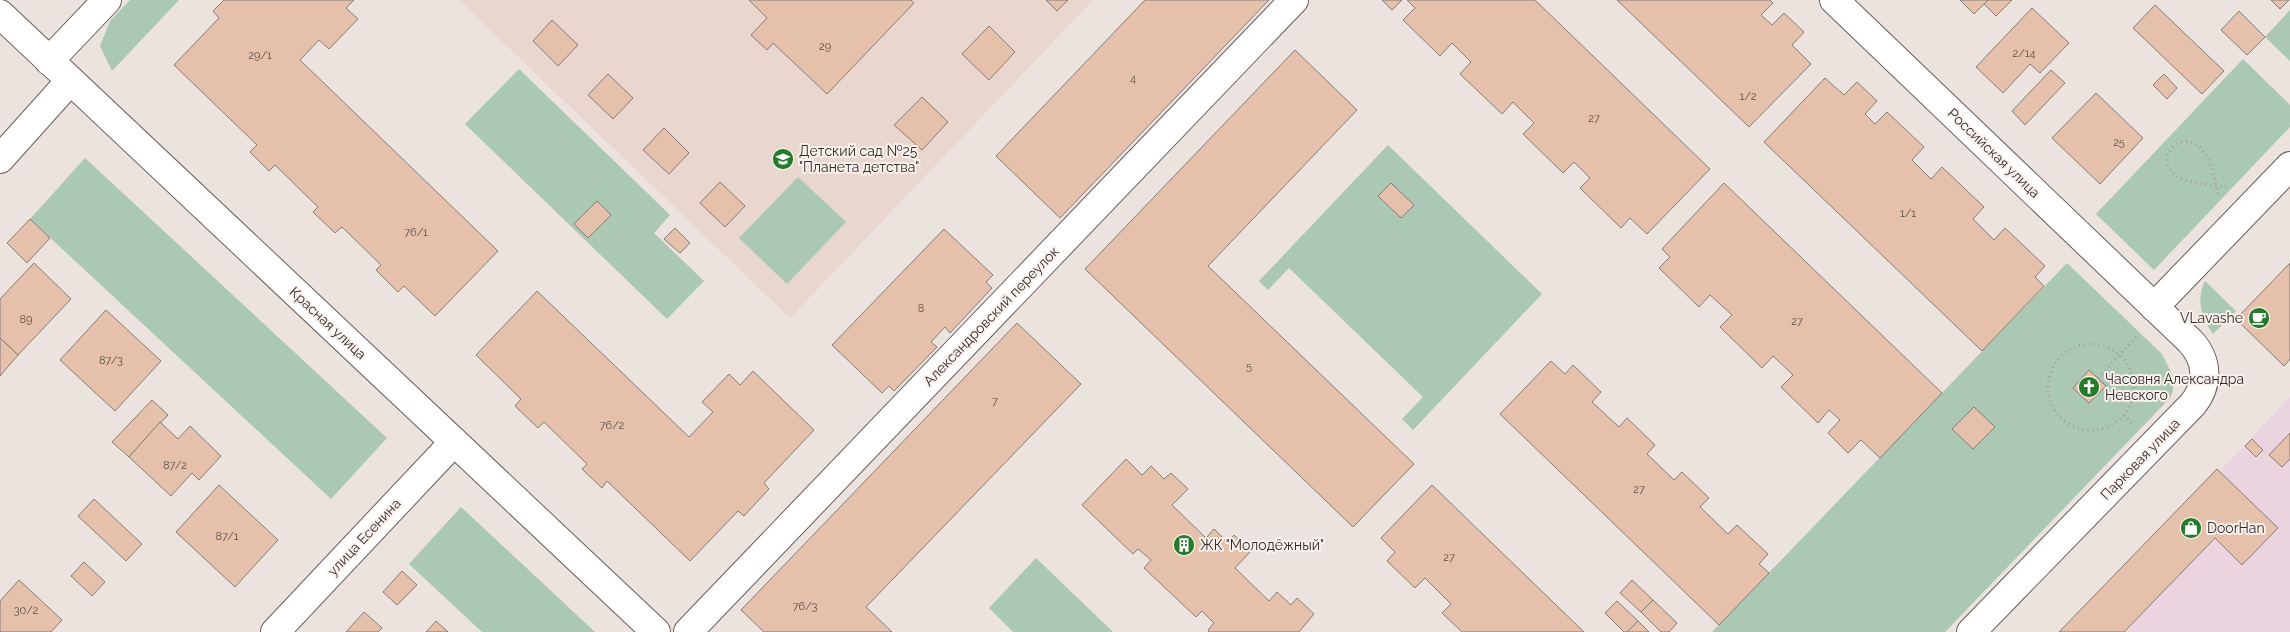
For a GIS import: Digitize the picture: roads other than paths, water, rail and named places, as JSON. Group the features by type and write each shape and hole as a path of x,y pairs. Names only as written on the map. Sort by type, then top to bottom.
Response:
{"street":[{"path":"49,61 107,0"},
{"name":"Александровский переулок","path":"688,632 1294,0"},
{"name":"Российская улица","path":"1834,0 2154,307"},
{"name":"Красная улица","path":"0,14 656,632"},
{"path":"0,159 70,81"},
{"path":"2154,307 2290,166"},
{"name":"Парковая улица","path":"1971,632 2199,396 2205,378 2202,358 2197,349 2154,307"},
{"name":"улица Есенина","path":"275,632 454,442"}],"place":[{"name":"Детский сад №25 \"Планета детства\"","path":"783,159"},
{"name":"VLavashe","path":"2259,318"},
{"name":"Часовня Александра Невского","path":"2089,387"},
{"name":"DoorHan","path":"2191,528"},
{"name":"ЖК \"Молодёжный\"","path":"1184,545"}]}
